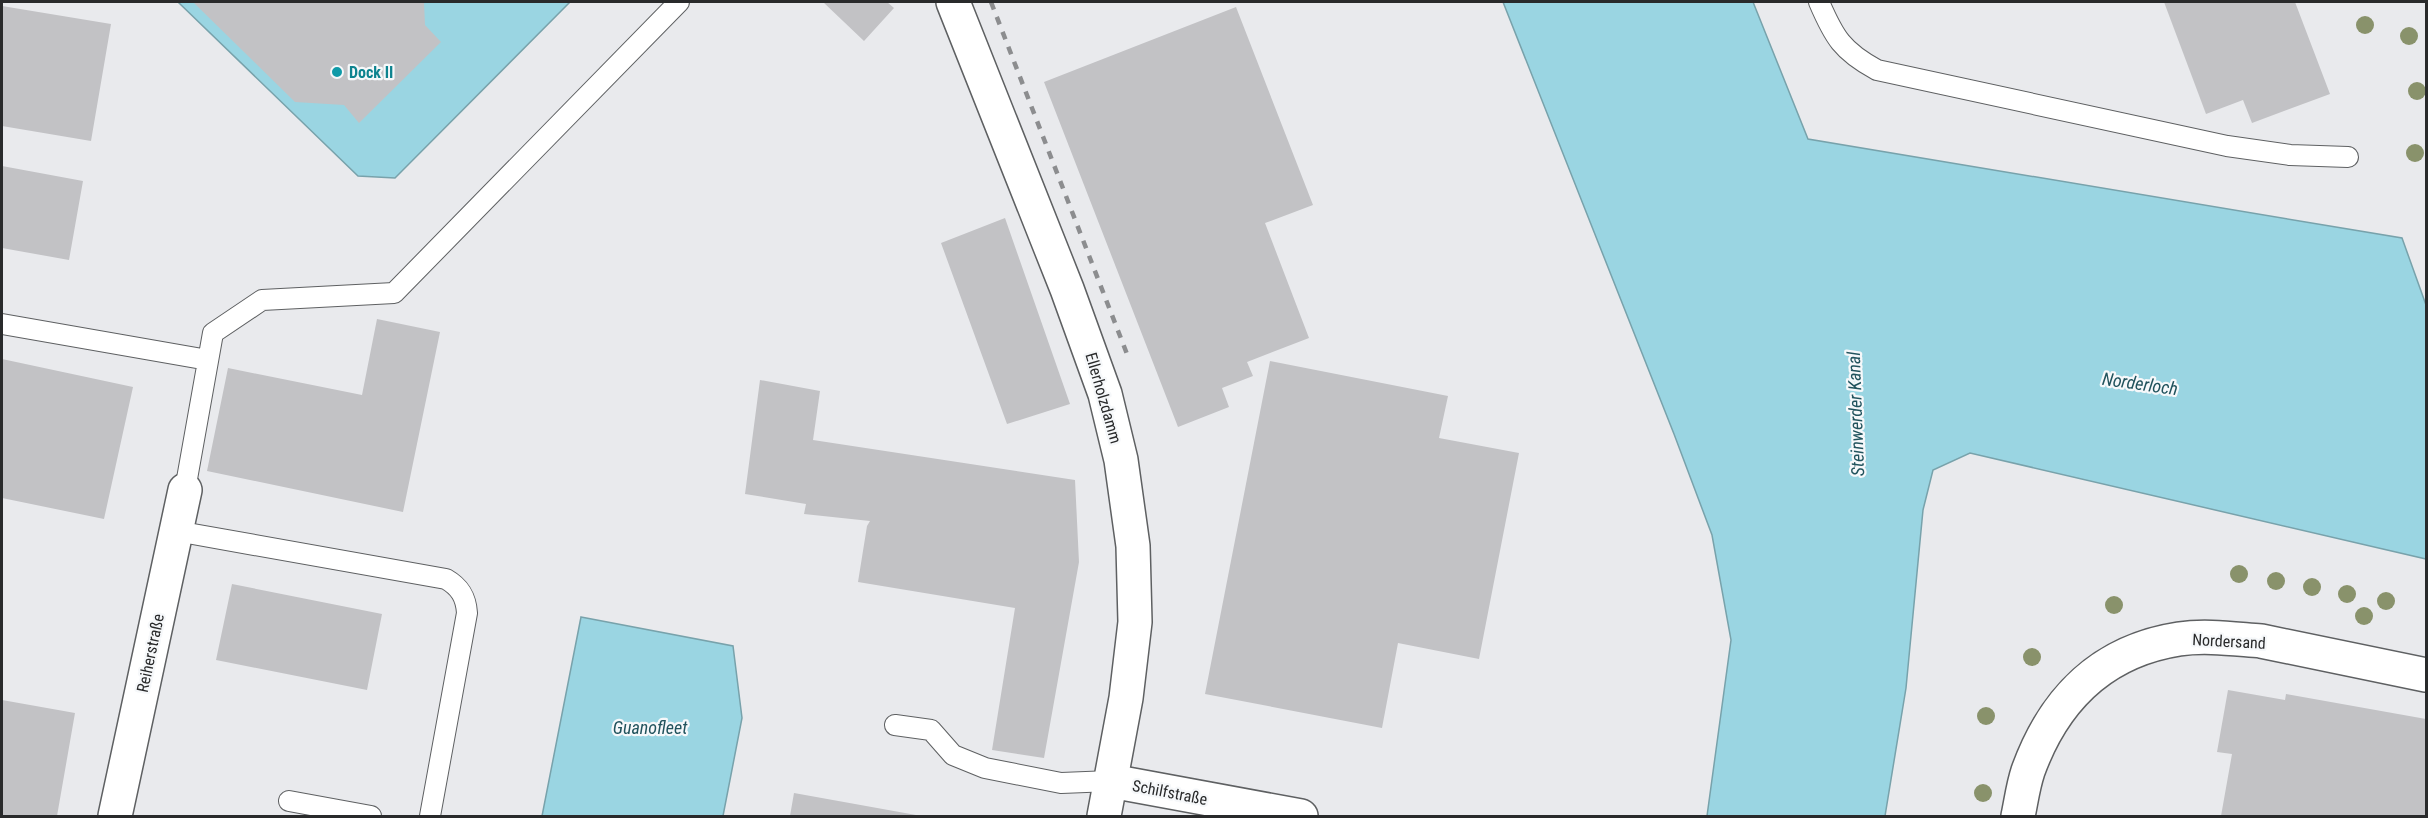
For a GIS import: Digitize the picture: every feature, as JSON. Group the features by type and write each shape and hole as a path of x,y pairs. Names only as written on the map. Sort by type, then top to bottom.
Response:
{"street":[{"name":"Ellerholzdamm","path":"953,2 1067,289 1105,394 1119,450 1133,546 1135,622 1126,698 1104,816"},
{"name":"Reiherstraße","path":"115,816 185,490"},
{"name":"Nordersand","path":"2018,816 2027,773 2051,723 2089,677 2105,665 2130,652 2180,639 2261,641 2427,675"},
{"name":"Schilfstraße","path":"1111,781 1301,816"}],"lane":[{"path":"185,490 213,333 262,300 394,293 679,2"},
{"path":"1819,2 1832,32 1843,46 1860,61 1877,70 2227,146 2290,156 2348,157"},
{"path":"2,324 208,360"},
{"path":"176,531 446,579 458,588 463,595 467,613 429,816"},
{"path":"895,725 931,730 953,755 985,768 1061,783 1111,781"},
{"path":"289,801 371,816"}],"water":[{"path":"178,2 570,2 395,178 358,176"},
{"path":"1503,2 1753,2 1808,139 2402,238 2426,305 2426,559 1970,453 1933,470 1923,510 1906,688 1885,816 1707,816 1731,640 1712,535"},
{"name":"Guanofleet","path":"581,617 733,646 742,718 723,816 542,816"}],"building":[{"name":"Dock II","path":"193,2 424,2 425,25 441,42 359,123 344,105 295,102"},
{"path":"823,2 887,2 894,8 864,41"},
{"path":"2164,2 2295,2 2330,94 2252,123 2243,100 2206,114"},
{"path":"2,6 111,24 91,141 2,126"},
{"path":"1236,7 1313,205 1265,223 1309,338 1247,362 1253,376 1222,388 1229,407 1178,427 1044,82"},
{"path":"2,166 83,181 69,260 2,248"},
{"path":"1005,218 1070,404 1007,424 941,243"},
{"path":"377,319 440,332 403,512 207,471 228,368 362,395"},
{"path":"2,359 133,387 104,519 2,498"},
{"path":"1270,361 1448,396 1439,438 1519,453 1479,659 1398,643 1382,728 1205,694"},
{"path":"760,380 820,391 813,440 1075,480 1079,562 1044,758 992,750 1015,608 858,582 867,526 870,521 804,514 806,504 745,494"},
{"path":"232,584 382,614 367,690 216,660"},
{"path":"2228,690 2285,700 2286,694 2426,719 2426,816 2221,816 2232,754 2217,752"},
{"path":"2,700 75,713 57,816 2,816"},
{"path":"794,793 916,815 916,816 790,816"}],"railway":[{"path":"991,2 1127,354"}],"place":[{"name":"Dock II","path":"337,72"}],"water label":[{"name":"Norderloch","path":"2140,384"},
{"name":"Steinwerder Kanal","path":"1856,414"}]}
